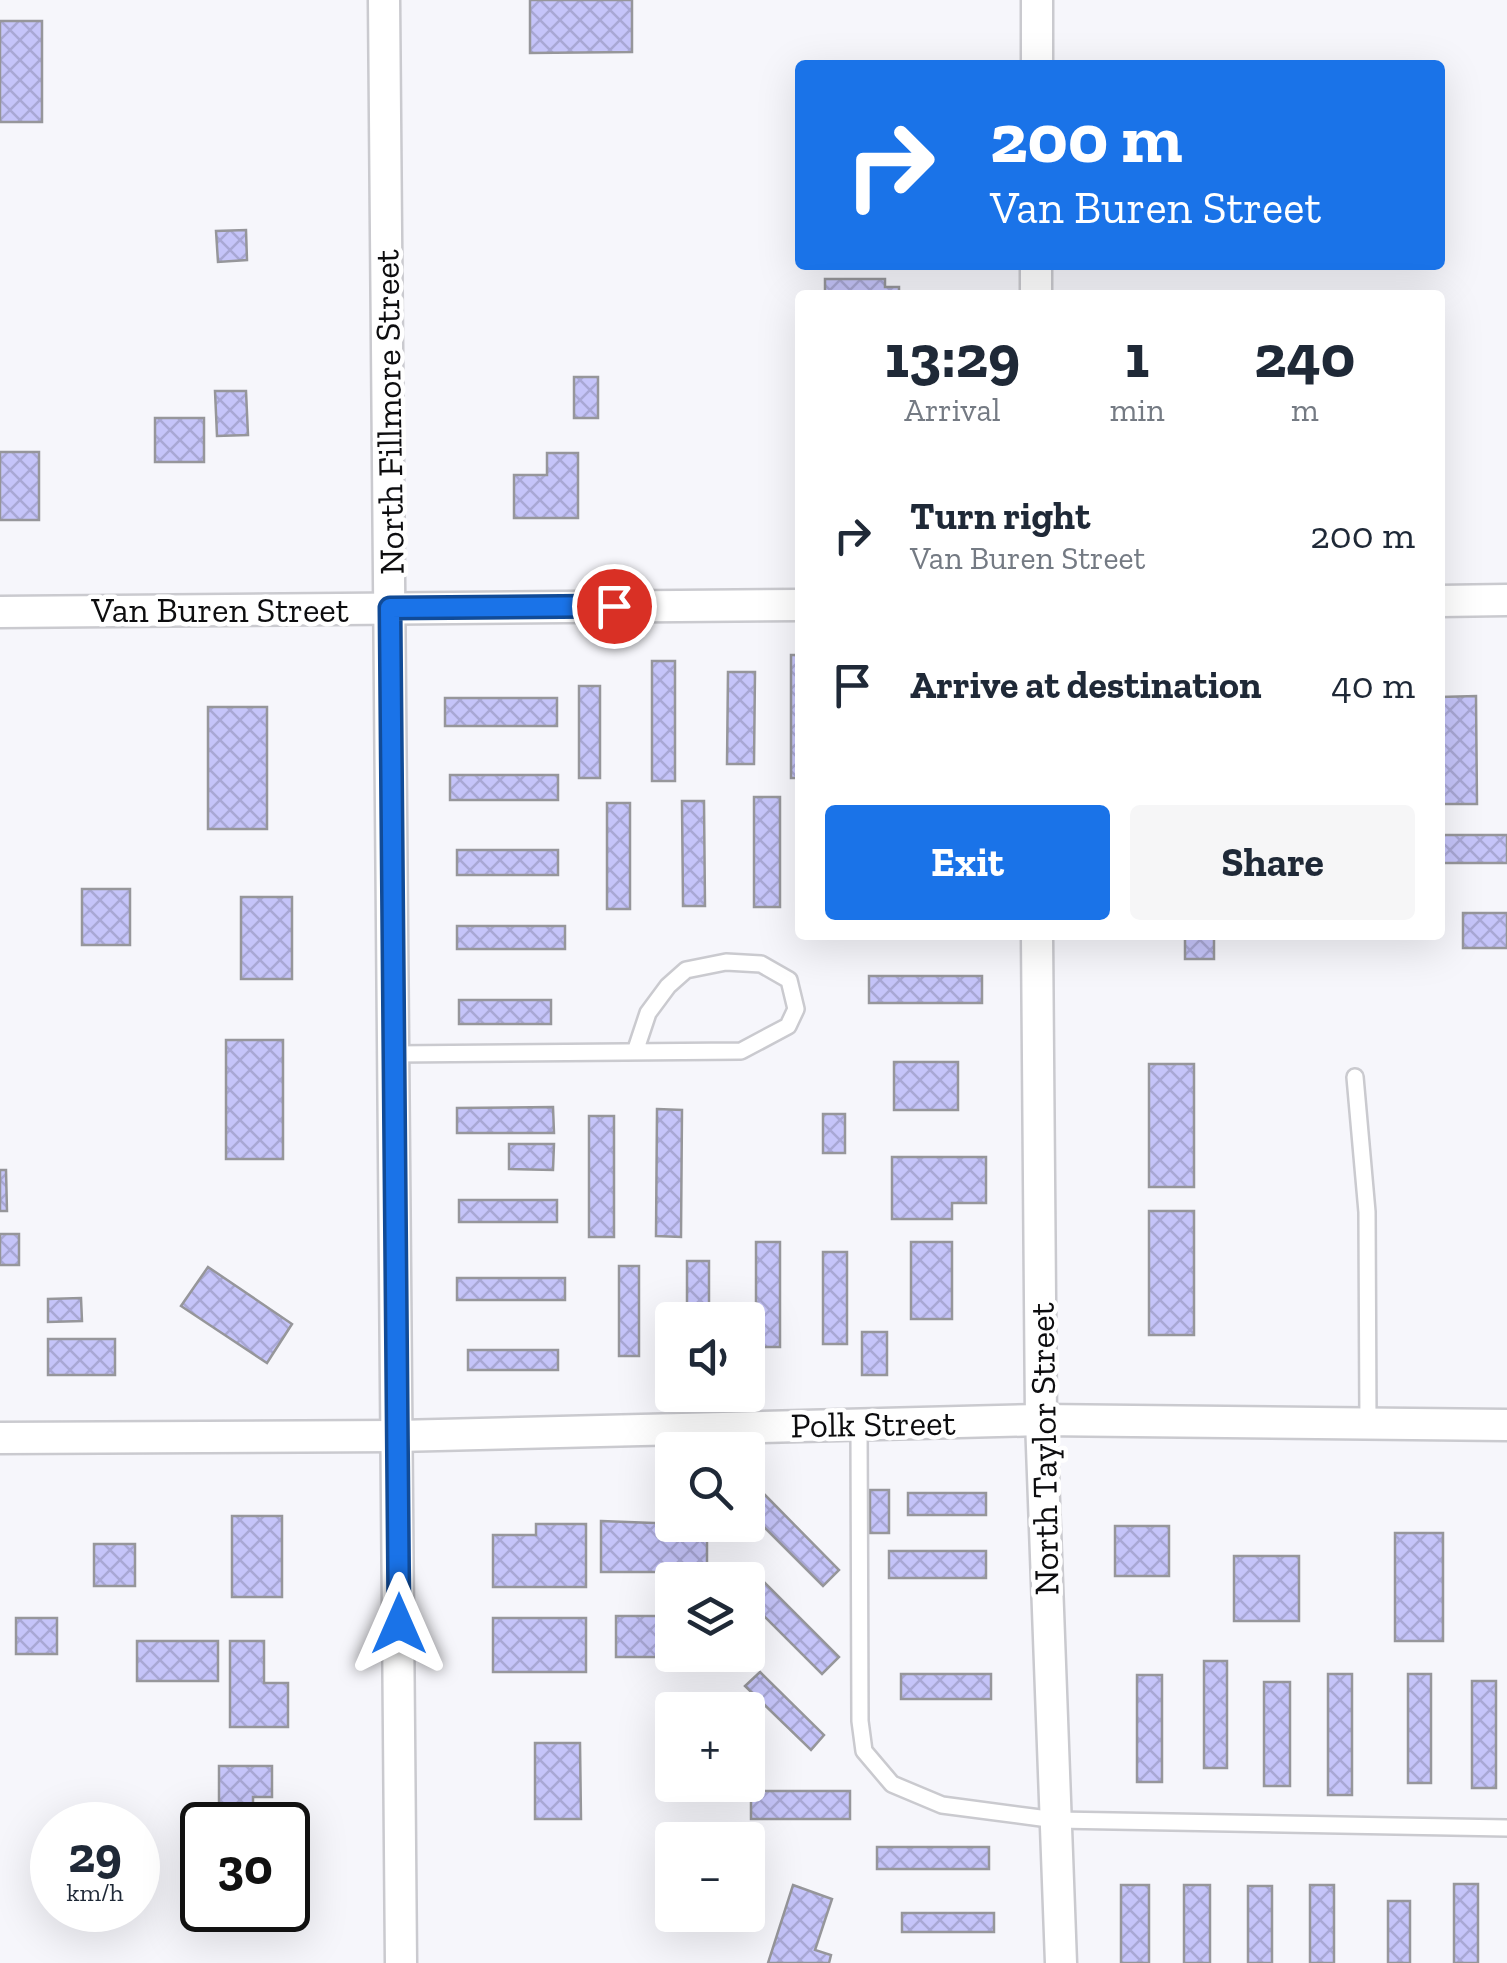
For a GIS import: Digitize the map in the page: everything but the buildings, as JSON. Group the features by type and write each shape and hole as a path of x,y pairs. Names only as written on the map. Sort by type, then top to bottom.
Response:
{"street":[{"name":"North Fillmore Street","path":"384,0 401,1963"},
{"path":"1037,0 1037,60"},
{"path":"1445,601 1507,600"},
{"name":"Van Buren Street","path":"0,612 795,605"},
{"name":"North Taylor Street","path":"1037,940 1042,1420 1061,1963"},
{"name":"Polk Street","path":"0,1438 398,1436 1042,1420 1507,1425"}],"lane":[{"path":"394,1054 635,1052 741,1051 788,1026 796,1009 789,980 761,964 726,962 686,970 648,1013 635,1052"},
{"path":"1355,1077 1367,1212 1368,1424"},
{"path":"859,1424 860,1722 864,1751 892,1784 942,1805 1056,1820 1507,1828"}],"route":[{"path":"399,1624 390,608 614,606"}]}
